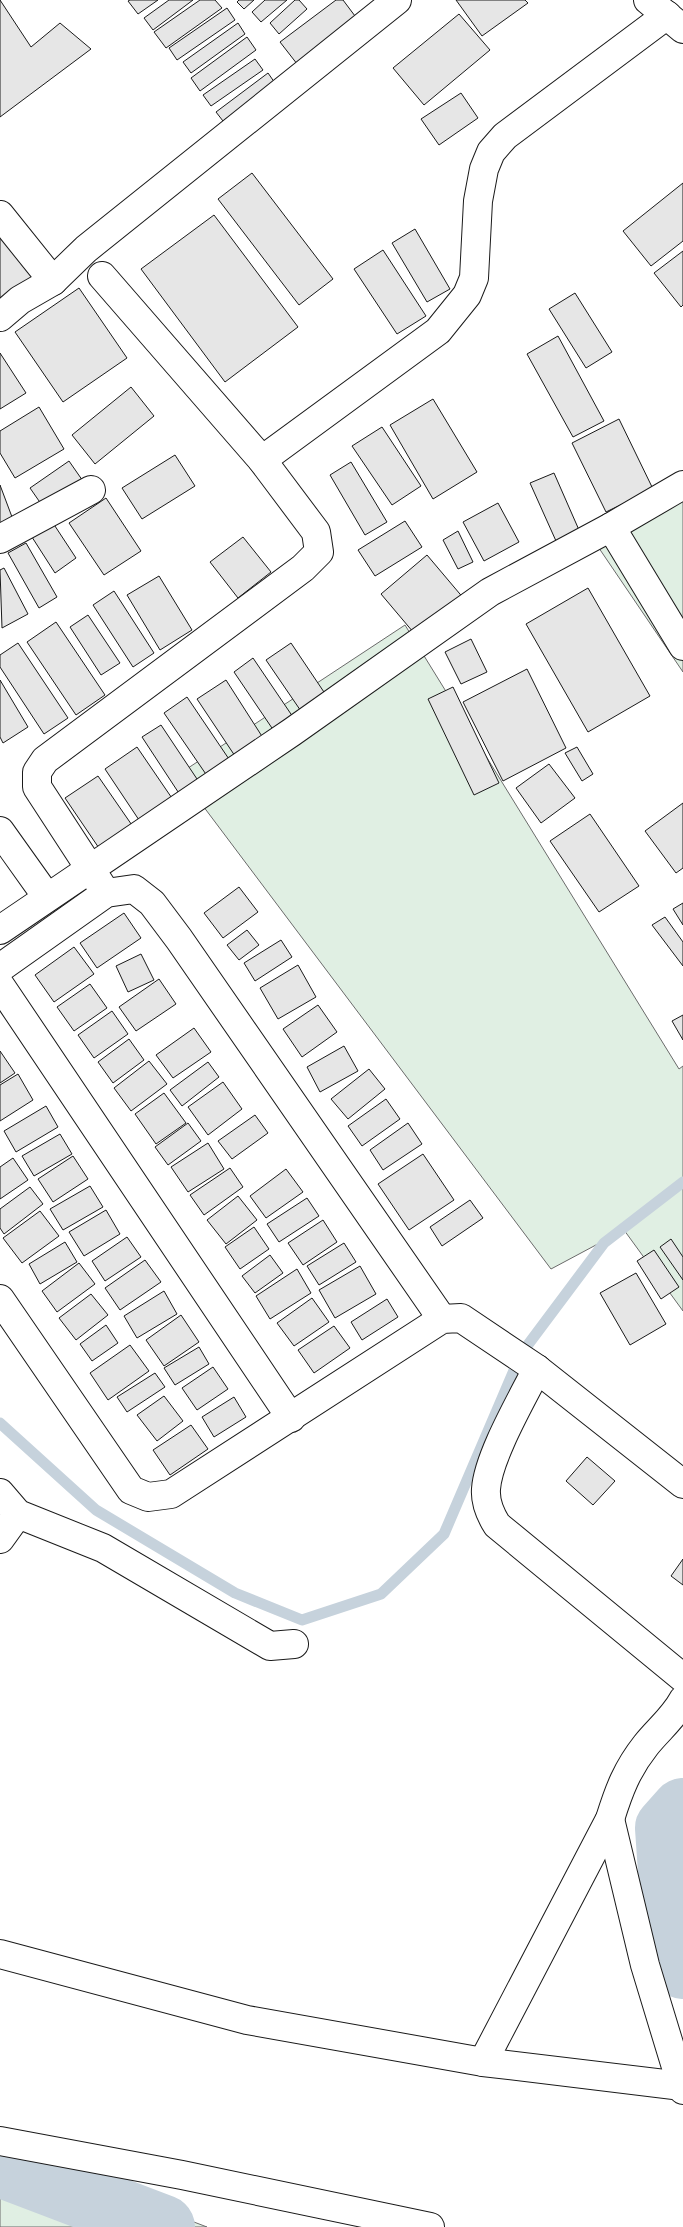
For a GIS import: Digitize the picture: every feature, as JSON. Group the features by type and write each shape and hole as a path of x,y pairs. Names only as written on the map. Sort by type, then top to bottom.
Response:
{"street":[{"path":"0,317 20,300 54,281 86,249 397,0"},
{"path":"262,460 438,331 454,314 467,295 474,278 478,201 484,169 491,152 505,136 666,14"},
{"path":"0,215 54,281"},
{"path":"102,276 262,460 316,532 319,552 303,568 45,760 36,772 37,787 106,893"},
{"path":"0,930 47,897 91,870 490,592 611,527 683,485"},
{"path":"0,539 92,490"},
{"path":"611,527 683,646"},
{"path":"0,831 47,897"},
{"path":"0,968 106,893 134,889 152,903 179,938 451,1318 532,1367 683,1484"},
{"path":"0,985 291,1418"},
{"path":"0,1299 131,1490 148,1497 171,1494 451,1318"},
{"path":"532,1367 493,1460 486,1489 488,1512 497,1525 683,1678"},
{"path":"0,1493 18,1514 104,1548 270,1646 294,1644"},
{"path":"0,1539 18,1514"},
{"path":"483,2062 610,1818 621,1783 646,1745 683,1700"},
{"path":"0,1954 247,2020 483,2062 682,2088 645,1965 610,1818"},
{"path":"0,2141 182,2175 430,2227"}],"green space":[{"path":"683,472 683,672 586,529"},
{"path":"405,625 679,1069 683,1066 683,1311 624,1230 551,1269 179,774"},
{"path":"0,2148 207,2227 0,2227"}],"building":[{"path":"0,0 31,47 60,23 91,49 0,117"},
{"path":"158,0 138,14 128,1"},
{"path":"169,0 193,0 153,30 144,18"},
{"path":"200,0 215,0 222,8 166,48 154,32"},
{"path":"239,0 254,0 244,9 237,2"},
{"path":"265,0 287,0 261,22 252,12"},
{"path":"295,0 299,0 307,9 279,34 270,23"},
{"path":"336,0 343,0 361,24 301,69 280,42"},
{"path":"456,0 525,0 528,3 482,36"},
{"path":"227,8 235,20 177,60 169,48"},
{"path":"459,14 490,50 424,105 393,68"},
{"path":"238,23 245,34 191,73 183,62"},
{"path":"247,37 256,50 200,91 191,78"},
{"path":"255,59 263,70 211,106 203,95"},
{"path":"268,73 275,83 223,121 216,112"},
{"path":"461,93 478,118 439,145 421,119"},
{"path":"252,173 333,279 299,305 218,199"},
{"path":"683,183 683,241 651,266 623,231"},
{"path":"214,215 298,327 225,382 141,269"},
{"path":"415,229 450,289 427,302 392,243"},
{"path":"0,236 38,279 0,304"},
{"path":"383,250 426,316 397,334 354,269"},
{"path":"683,251 683,305 681,307 654,273"},
{"path":"79,288 127,358 63,402 15,332"},
{"path":"575,293 612,352 586,368 549,309"},
{"path":"558,336 604,421 573,437 527,354"},
{"path":"0,353 26,393 0,409"},
{"path":"131,387 154,416 95,464 72,435"},
{"path":"433,399 477,472 433,499 390,425"},
{"path":"39,407 64,449 15,478 0,453 0,431"},
{"path":"619,419 653,489 606,512 572,443"},
{"path":"382,427 421,486 392,505 352,446"},
{"path":"175,455 195,486 142,519 122,488"},
{"path":"69,461 85,484 46,511 30,488"},
{"path":"351,462 387,522 365,535 330,475"},
{"path":"554,473 579,530 556,541 530,483"},
{"path":"0,485 15,525 0,530"},
{"path":"106,498 141,551 104,575 69,523"},
{"path":"498,503 519,542 484,561 463,522"},
{"path":"51,520 76,558 55,573 30,534"},
{"path":"405,521 422,547 375,576 358,550"},
{"path":"458,531 473,562 458,569 443,540"},
{"path":"243,537 271,572 238,598 210,562"},
{"path":"26,543 57,597 39,608 8,553"},
{"path":"427,555 465,600 419,639 381,594"},
{"path":"4,568 28,614 2,628 0,570"},
{"path":"159,576 192,630 160,650 127,595"},
{"path":"588,588 650,696 588,732 526,624"},
{"path":"114,591 154,653 133,667 93,605"},
{"path":"88,615 120,663 101,675 70,627"},
{"path":"56,622 105,695 76,715 27,642"},
{"path":"471,639 487,672 461,684 445,652"},
{"path":"18,643 68,718 44,734 0,667 0,655"},
{"path":"291,643 330,701 305,717 266,660"},
{"path":"253,658 295,720 276,734 234,672"},
{"path":"527,669 566,748 503,781 463,702"},
{"path":"0,680 28,727 3,743 0,737"},
{"path":"226,680 265,741 237,759 197,699"},
{"path":"453,687 499,783 474,795 428,699"},
{"path":"187,697 235,768 212,783 164,713"},
{"path":"161,725 205,791 186,804 142,737"},
{"path":"137,747 178,807 145,829 105,769"},
{"path":"577,747 593,774 582,781 565,753"},
{"path":"549,764 575,798 541,823 516,788"},
{"path":"98,776 136,831 103,854 65,798"},
{"path":"683,803 683,868 676,873 645,831"},
{"path":"590,814 639,886 599,912 550,841"},
{"path":"239,887 258,912 223,938 204,913"},
{"path":"683,903 683,925 673,909"},
{"path":"124,913 141,938 97,968 80,943"},
{"path":"665,917 683,942 683,966 652,925"},
{"path":"247,930 259,945 239,960 227,945"},
{"path":"281,940 292,957 255,981 244,963"},
{"path":"74,947 94,974 54,1002 35,975"},
{"path":"141,954 154,980 128,992 116,966"},
{"path":"298,965 316,997 278,1019 260,988"},
{"path":"159,979 176,1004 136,1031 119,1007"},
{"path":"90,984 107,1008 74,1031 57,1007"},
{"path":"318,1005 337,1032 302,1057 283,1029"},
{"path":"112,1011 128,1034 94,1058 78,1035"},
{"path":"683,1015 683,1040 672,1021"},
{"path":"194,1028 211,1052 173,1078 156,1055"},
{"path":"129,1039 144,1060 113,1083 98,1062"},
{"path":"344,1046 358,1071 320,1092 307,1067"},
{"path":"0,1051 15,1073 0,1083"},
{"path":"149,1061 167,1084 131,1111 114,1088"},
{"path":"208,1062 219,1077 182,1106 170,1090"},
{"path":"369,1069 385,1089 348,1119 331,1099"},
{"path":"18,1074 33,1100 0,1121 0,1085"},
{"path":"223,1082 242,1109 208,1135 188,1107"},
{"path":"164,1093 186,1123 156,1144 135,1114"},
{"path":"386,1099 400,1119 362,1146 348,1126"},
{"path":"46,1106 58,1127 16,1152 4,1131"},
{"path":"255,1115 268,1133 232,1159 218,1141"},
{"path":"188,1123 201,1141 168,1165 155,1147"},
{"path":"408,1123 422,1144 383,1170 370,1150"},
{"path":"60,1134 72,1154 34,1176 22,1156"},
{"path":"208,1143 224,1169 188,1192 171,1167"},
{"path":"423,1154 454,1200 409,1230 378,1184"},
{"path":"73,1156 88,1179 53,1202 38,1179"},
{"path":"13,1158 28,1180 0,1199 0,1167"},
{"path":"230,1168 243,1187 204,1215 190,1195"},
{"path":"286,1169 303,1192 266,1218 250,1196"},
{"path":"90,1186 103,1207 63,1230 50,1209"},
{"path":"30,1187 43,1204 4,1234 0,1228 0,1209"},
{"path":"238,1196 257,1220 226,1244 207,1220"},
{"path":"307,1198 319,1216 279,1242 267,1224"},
{"path":"470,1200 483,1218 442,1246 430,1227"},
{"path":"106,1210 120,1234 84,1256 69,1232"},
{"path":"40,1211 59,1236 22,1263 3,1238"},
{"path":"323,1220 337,1242 303,1265 288,1243"},
{"path":"254,1227 269,1249 240,1269 225,1247"},
{"path":"127,1237 141,1257 105,1281 92,1261"},
{"path":"671,1239 683,1257 683,1280 660,1247"},
{"path":"65,1242 77,1262 40,1284 29,1264"},
{"path":"344,1243 356,1262 319,1285 307,1266"},
{"path":"654,1250 679,1287 661,1299 637,1261"},
{"path":"270,1255 283,1273 255,1293 242,1276"},
{"path":"145,1260 161,1282 120,1310 105,1288"},
{"path":"79,1263 95,1284 57,1312 42,1291"},
{"path":"360,1266 376,1294 335,1318 319,1290"},
{"path":"297,1269 311,1293 270,1319 256,1296"},
{"path":"636,1273 666,1324 630,1345 600,1293"},
{"path":"164,1291 177,1314 137,1338 124,1316"},
{"path":"91,1294 108,1315 76,1340 59,1318"},
{"path":"312,1298 329,1322 294,1346 277,1323"},
{"path":"387,1299 398,1317 362,1340 351,1322"},
{"path":"181,1315 199,1342 164,1366 146,1340"},
{"path":"106,1325 118,1343 92,1361 80,1344"},
{"path":"334,1326 350,1348 314,1373 298,1350"},
{"path":"130,1345 149,1371 108,1400 90,1373"},
{"path":"199,1347 209,1364 175,1385 164,1368"},
{"path":"213,1367 228,1389 197,1410 182,1388"},
{"path":"155,1373 165,1387 127,1412 117,1397"},
{"path":"164,1396 183,1421 157,1441 137,1415"},
{"path":"234,1397 246,1417 214,1437 202,1417"},
{"path":"191,1425 208,1449 170,1475 153,1450"},
{"path":"587,1457 615,1481 593,1505 566,1481"},
{"path":"683,1559 683,1585 671,1576"}],"waterway":[{"path":"0,1423 96,1510 235,1593 302,1620 381,1594 444,1534 521,1354 604,1243 683,1182"},
{"path":"683,1810 667,1828 675,1945 683,1967"},
{"path":"0,2165 163,2227"}]}
